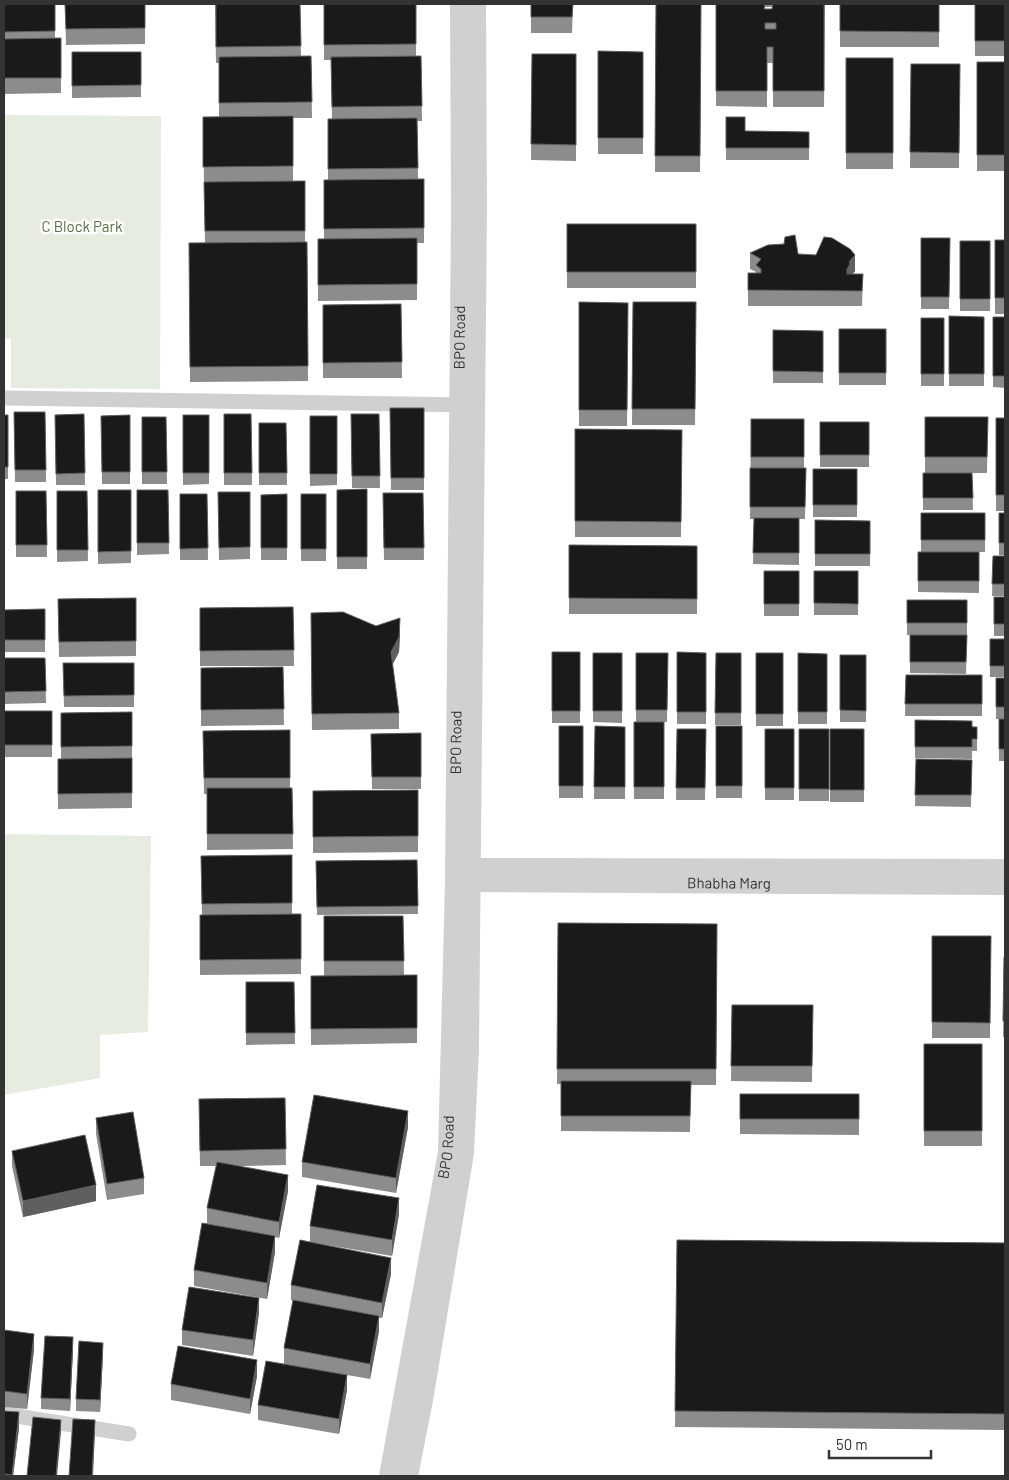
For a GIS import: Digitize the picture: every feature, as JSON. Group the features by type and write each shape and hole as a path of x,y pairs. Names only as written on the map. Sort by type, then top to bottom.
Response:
{"street":[{"name":"BPO Road","path":"408,1476 425,1391 464,1153 469,1049 463,875 467,405 461,218 460,4"},
{"name":"BPO Road","path":"467,405 477,210 476,4"},
{"path":"4,398 467,405"},
{"name":"Bhabha Marg","path":"463,875 1005,869"},
{"name":"BPO Road","path":"389,1476 448,1152 463,875"},
{"name":"Bhabha Marg","path":"463,875 1005,885"},
{"path":"4,1414 129,1434"}],"green space":[{"name":"C Block Park","path":"4,115 161,116 160,389 11,388 11,339 4,339"},
{"path":"4,834 151,836 148,1032 100,1035 100,1078 4,1095"}],"building":[{"path":"4,4 55,4 55,31 4,32"},
{"path":"65,4 145,4 145,28 66,29"},
{"path":"216,4 300,4 301,46 216,47"},
{"path":"324,4 416,4 416,44 324,45"},
{"path":"531,4 573,4 572,17 531,17"},
{"path":"656,4 701,4 700,156 655,156"},
{"path":"716,4 765,4 764,9 772,9 773,4 824,4 824,91 773,91 773,47 767,47 767,91 716,91","holes":["765,23 776,23 776,29 765,29"]},
{"path":"840,4 939,4 939,32 840,31"},
{"path":"975,4 1005,4 1005,41 975,41"},
{"path":"61,38 61,78 4,78 4,39"},
{"path":"598,51 643,52 643,138 598,138"},
{"path":"72,52 141,52 141,85 72,86"},
{"path":"532,54 576,54 576,145 531,144"},
{"path":"311,56 312,102 219,103 219,57"},
{"path":"421,56 422,106 332,107 331,57"},
{"path":"846,58 893,58 893,153 846,153"},
{"path":"977,62 1005,62 1005,155 977,155"},
{"path":"911,64 960,64 959,153 910,152"},
{"path":"293,116 293,166 203,167 203,117"},
{"path":"726,117 745,117 745,131 809,132 809,148 726,148"},
{"path":"417,118 418,168 328,169 328,119"},
{"path":"424,179 424,228 324,229 324,180"},
{"path":"305,181 305,231 205,231 204,182"},
{"path":"567,224 696,224 696,272 567,272"},
{"path":"795,235 798,254 816,255 824,237 832,238 850,249 855,255 849,262 847,274 863,274 862,291 748,290 748,273 761,273 761,269 756,265 761,259 750,253 768,245 784,244 785,237"},
{"path":"417,238 417,284 318,285 318,239"},
{"path":"921,238 950,238 949,297 921,297"},
{"path":"995,240 1005,240 1005,298 995,298"},
{"path":"960,241 990,241 990,299 960,299"},
{"path":"307,242 308,366 190,367 189,243"},
{"path":"579,302 628,303 627,410 579,410"},
{"path":"633,302 696,302 695,409 632,409"},
{"path":"401,304 402,362 323,363 323,305"},
{"path":"949,316 984,317 984,374 949,374"},
{"path":"993,317 1005,317 1005,376 993,376"},
{"path":"921,318 944,318 944,374 921,374"},
{"path":"839,329 886,329 886,373 839,373"},
{"path":"773,330 823,331 823,372 773,371"},
{"path":"390,408 424,408 424,478 391,478"},
{"path":"14,412 45,412 46,470 15,470"},
{"path":"84,414 85,473 56,474 55,415"},
{"path":"224,414 251,414 252,473 224,473"},
{"path":"351,414 379,414 380,476 352,476"},
{"path":"4,415 8,415 8,467 4,467"},
{"path":"130,415 130,472 102,472 101,416"},
{"path":"183,415 209,415 209,473 183,473"},
{"path":"310,416 337,416 337,474 310,474"},
{"path":"142,417 166,417 167,472 142,472"},
{"path":"925,417 988,417 987,457 925,457"},
{"path":"996,418 1005,418 1005,495 996,495"},
{"path":"751,419 804,419 804,457 751,457"},
{"path":"820,422 869,422 869,455 820,455"},
{"path":"259,423 286,423 287,473 259,473"},
{"path":"575,429 682,430 681,522 575,521"},
{"path":"750,468 806,468 805,507 750,507"},
{"path":"813,469 857,469 857,505 813,505"},
{"path":"923,473 972,473 973,498 923,498"},
{"path":"367,489 367,557 337,557 337,490"},
{"path":"98,490 131,490 131,551 98,552"},
{"path":"137,490 168,490 169,543 137,543"},
{"path":"16,491 46,491 47,545 16,545"},
{"path":"57,491 87,491 88,550 57,550"},
{"path":"218,492 250,492 250,547 219,548"},
{"path":"383,493 423,493 424,548 384,548"},
{"path":"180,494 207,494 208,548 180,549"},
{"path":"287,494 287,548 261,548 261,495"},
{"path":"301,494 326,494 326,549 301,549"},
{"path":"921,513 985,513 985,540 921,540"},
{"path":"999,513 1005,513 1005,543 999,543"},
{"path":"754,518 799,518 799,553 753,553"},
{"path":"815,520 870,521 870,554 815,554"},
{"path":"569,545 697,546 697,599 569,598"},
{"path":"918,552 979,552 979,581 918,581"},
{"path":"993,556 1005,556 1005,584 992,584"},
{"path":"764,571 799,571 799,604 764,604"},
{"path":"814,571 858,571 858,604 814,603"},
{"path":"994,597 1005,597 1005,624 994,624"},
{"path":"136,598 136,641 59,642 58,599"},
{"path":"907,600 967,600 967,623 907,623"},
{"path":"293,607 294,650 200,651 200,608"},
{"path":"45,609 45,640 4,640 4,610"},
{"path":"343,612 376,626 400,618 399,637 391,652 399,713 312,714 311,613"},
{"path":"910,635 967,635 966,662 910,662"},
{"path":"990,639 1005,639 1005,666 990,666"},
{"path":"552,652 580,652 580,711 552,711"},
{"path":"677,652 706,653 706,712 677,712"},
{"path":"593,653 622,653 622,711 593,711"},
{"path":"636,653 668,653 667,710 636,710"},
{"path":"716,653 741,653 741,713 715,713"},
{"path":"756,653 783,653 783,714 756,714"},
{"path":"798,653 827,654 827,712 798,712"},
{"path":"840,655 866,655 866,711 840,710"},
{"path":"4,658 45,658 46,691 4,692"},
{"path":"63,663 134,663 134,695 64,696"},
{"path":"283,667 284,709 201,710 201,668"},
{"path":"906,675 982,675 982,704 905,704"},
{"path":"996,678 1005,678 1005,707 996,707"},
{"path":"4,711 52,711 52,745 4,745"},
{"path":"132,712 132,746 61,747 61,713"},
{"path":"999,719 1005,719 1005,749 999,749"},
{"path":"915,720 972,721 972,727 977,727 977,739 972,739 972,747 915,747"},
{"path":"634,722 664,722 664,787 634,787"},
{"path":"559,726 583,726 583,786 559,786"},
{"path":"595,726 625,727 625,787 594,787"},
{"path":"716,726 742,726 742,786 716,786"},
{"path":"677,729 706,729 705,788 676,788"},
{"path":"765,729 794,729 794,788 765,788"},
{"path":"799,729 829,729 829,789 799,789"},
{"path":"830,729 864,729 864,790 830,790"},
{"path":"290,730 290,778 204,778 203,731"},
{"path":"421,733 421,777 372,777 371,734"},
{"path":"132,758 132,793 58,794 58,759"},
{"path":"916,759 972,760 971,795 915,795"},
{"path":"207,788 292,788 293,834 207,834"},
{"path":"418,790 418,836 313,837 313,791"},
{"path":"292,855 292,903 202,904 201,856"},
{"path":"417,860 418,906 317,907 316,861"},
{"path":"301,914 301,959 200,960 200,915"},
{"path":"324,916 403,916 404,961 324,961"},
{"path":"558,923 717,924 716,1069 557,1069"},
{"path":"932,936 991,936 990,1023 932,1022"},
{"path":"1004,957 1005,1021 1003,1021"},
{"path":"417,975 417,1028 311,1029 311,976"},
{"path":"246,982 294,982 295,1033 246,1033"},
{"path":"732,1005 813,1005 812,1066 731,1066"},
{"path":"924,1044 982,1044 982,1131 924,1131"},
{"path":"561,1081 691,1081 690,1116 561,1116"},
{"path":"740,1094 859,1094 859,1119 740,1119"},
{"path":"314,1095 408,1111 396,1178 302,1162"},
{"path":"285,1098 286,1149 200,1151 199,1099"},
{"path":"133,1112 144,1178 107,1184 96,1118"},
{"path":"85,1135 96,1185 23,1201 12,1151"},
{"path":"217,1162 288,1175 279,1222 207,1208"},
{"path":"317,1185 399,1198 392,1240 310,1226"},
{"path":"202,1223 275,1236 267,1283 194,1270"},
{"path":"300,1240 391,1258 382,1303 291,1285"},
{"path":"677,1240 1005,1243 1005,1414 675,1411"},
{"path":"189,1287 259,1298 253,1340 182,1330"},
{"path":"293,1300 379,1316 370,1364 284,1348"},
{"path":"4,1330 34,1334 27,1394 4,1391"},
{"path":"45,1336 73,1337 70,1399 41,1398"},
{"path":"79,1341 103,1343 100,1400 76,1399"},
{"path":"178,1346 257,1360 250,1399 171,1384"},
{"path":"266,1361 347,1375 339,1419 258,1405"},
{"path":"4,1411 19,1412 12,1475 4,1474"},
{"path":"33,1417 61,1420 56,1476 27,1476"},
{"path":"73,1419 95,1420 92,1476 69,1476"}]}
